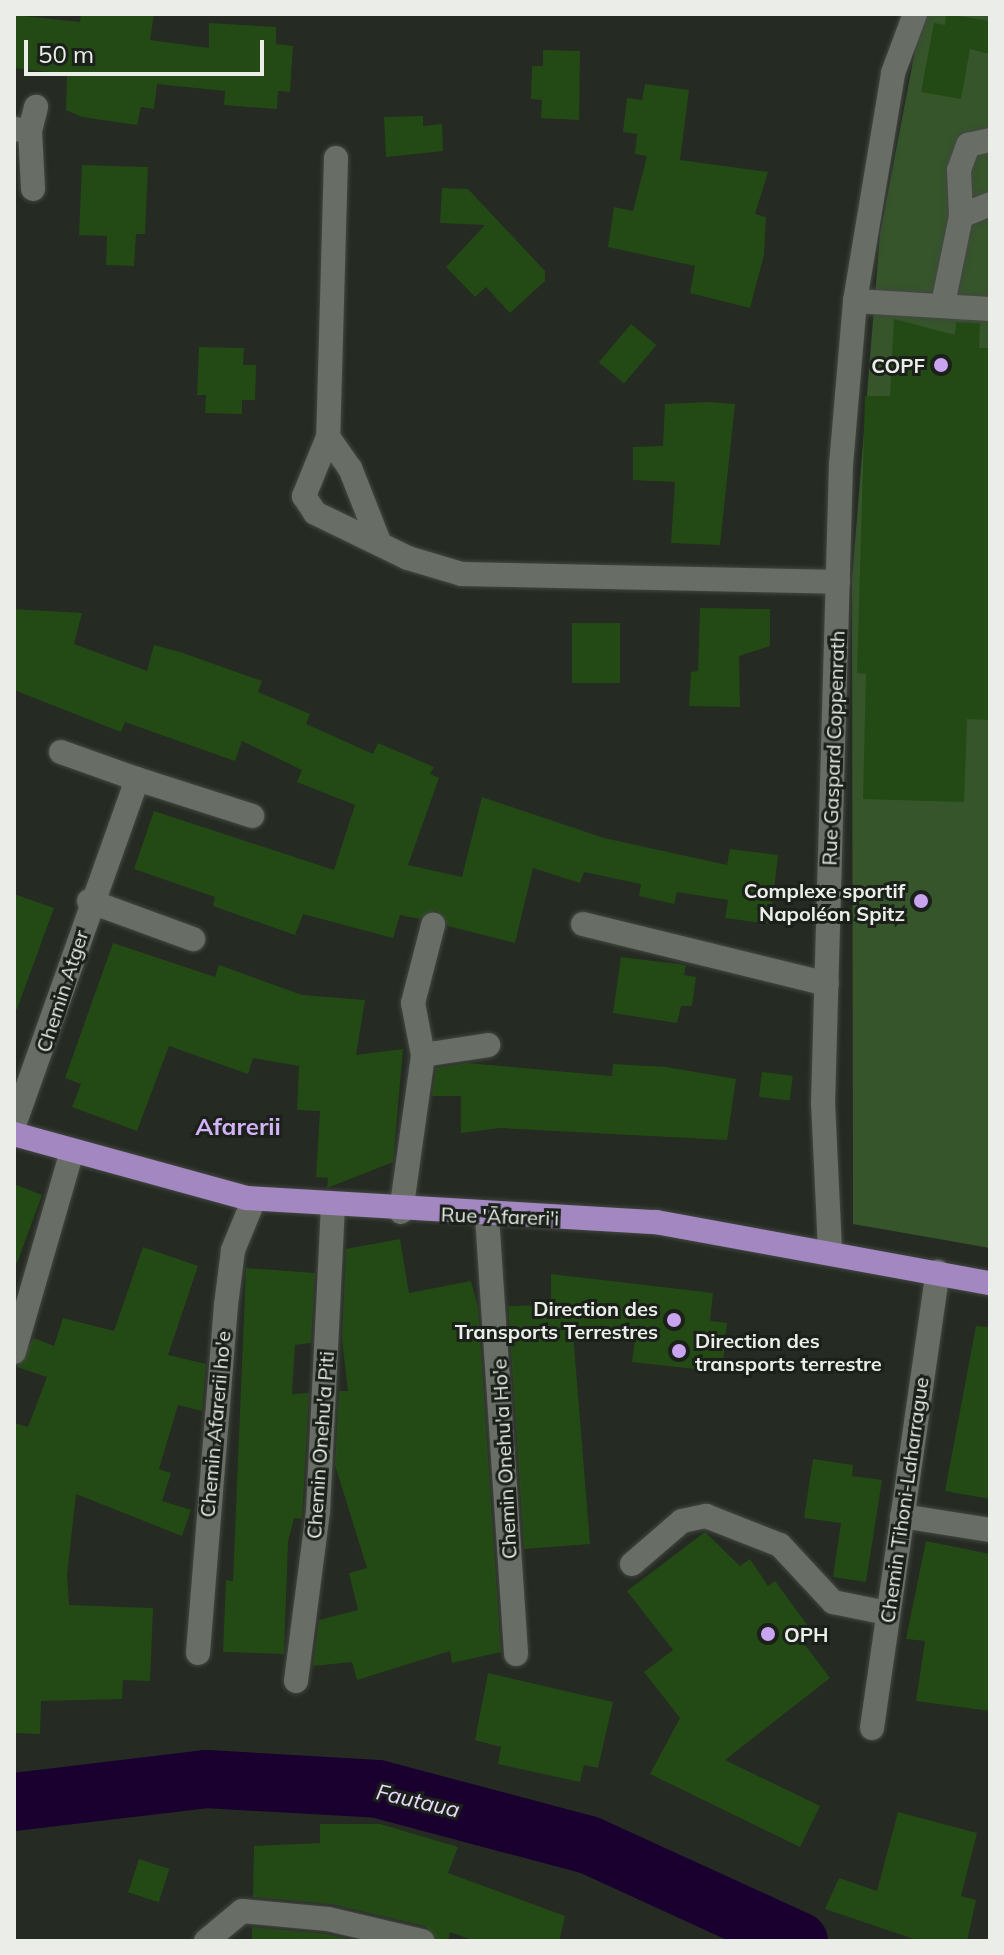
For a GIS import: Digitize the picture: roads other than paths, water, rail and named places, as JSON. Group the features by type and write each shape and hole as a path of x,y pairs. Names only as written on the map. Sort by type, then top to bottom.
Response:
{"main road":[{"name":"Rue 'Āfareri'i","path":"14,1134 71,1155 254,1199 401,1212 656,1222 830,1250 990,1283"}],"street":[{"name":"Rue Gaspard Coppenrath","path":"830,1250 827,984 838,582 855,301 893,73 915,14"},
{"path":"27,122 33,189"},
{"path":"943,304 961,216 959,170 968,145 990,140"},
{"path":"336,158 328,437 304,496 315,513 380,544 462,574 838,582"},
{"path":"961,216 990,204"},
{"path":"855,301 990,309"},
{"path":"328,437 350,468 380,544"},
{"path":"61,752 252,816"},
{"name":"Chemin Atger","path":"14,1125 89,901 137,779"},
{"path":"89,901 193,939"},
{"path":"583,924 827,984"},
{"path":"401,1212 423,1055 413,1003 433,925"},
{"path":"423,1055 488,1045"},
{"path":"14,1352 71,1155"},
{"name":"Chemin Afarerii ho'e","path":"198,1653 226,1305 233,1250 254,1199"},
{"name":"Chemin Onehu'a Piti","path":"296,1681 318,1512 333,1208"},
{"name":"Chemin Onehu'a Ho'e","path":"487,1216 516,1654"},
{"name":"Chemin Tihoni-Laharrague","path":"872,1728 938,1272"},
{"path":"632,1564 682,1521 706,1516 780,1545 833,1602 887,1613"},
{"path":"902,1516 990,1530"},
{"path":"206,1941 242,1911 328,1919 422,1941"}],"waterway":[{"name":"Fautaua","path":"14,1802 206,1779 378,1789 589,1845 799,1941"}],"place":[{"name":"COPF","path":"941,365"},
{"name":"Complexe sportif Napoléon Spitz","path":"921,901"},
{"name":"Direction des Transports Terrestres","path":"674,1320"},
{"name":"Direction des transports terrestre","path":"679,1351"},
{"name":"OPH","path":"768,1634"}],"district":[{"name":"Afarerii","path":"238,1127"}]}
